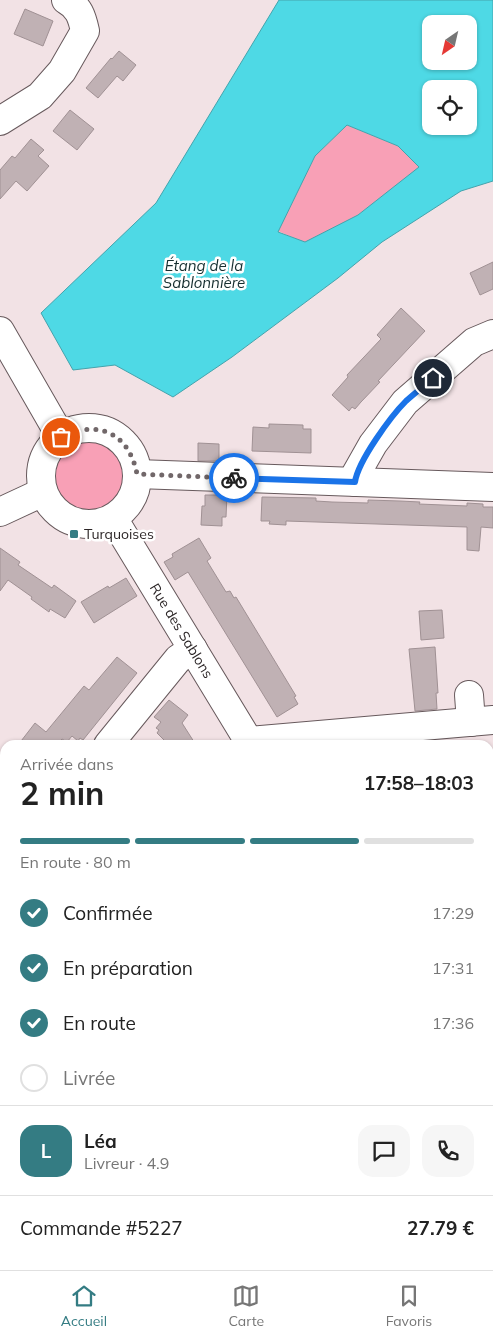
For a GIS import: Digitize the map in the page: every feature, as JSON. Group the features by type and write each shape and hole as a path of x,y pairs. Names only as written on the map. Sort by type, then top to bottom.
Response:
{"street":[{"path":"0,121 40,96 62,71 85,31 82,16 73,4 66,0"},
{"path":"0,330 61,437"},
{"path":"355,482 356,474 373,444 405,402 474,342 493,334"},
{"path":"89,428 104,431 117,438 128,449 137,474 135,488 123,510 101,523 88,524 75,522 64,517 51,506 44,492 41,477 43,462 50,448 61,437 89,428"},
{"path":"137,474 493,487"},
{"path":"0,512 44,492"},
{"name":"Rue des Sablons","path":"112,518 248,740"},
{"path":"112,740 178,660 193,650"},
{"path":"272,740 478,712"}],"shaded area":[{"path":"347,125 398,146 420,167 358,215 305,243 278,231 315,156"},
{"path":"89,441 102,444 114,451 121,463 124,476 121,489 114,501 102,508 89,511 76,508 64,501 57,489 54,476 57,463 64,451 76,444"}],"water":[{"name":"Étang de la Sablonnière","path":"279,0 493,0 493,181 461,191 382,242 338,278 232,357 173,397 115,365 73,370 41,313 156,203","holes":["347,125 398,146 419,167 358,215 305,242 278,232 315,156"]}],"building":[{"path":"25,9 53,21 43,46 14,34"},
{"path":"119,51 136,65 123,81 117,76 98,98 86,88"},
{"path":"70,110 94,129 77,150 53,131"},
{"path":"31,139 44,150 38,156 49,166 27,191 16,181 0,199 0,170 12,156 15,158"},
{"path":"493,262 493,289 480,295 470,273"},
{"path":"401,308 425,331 378,381 380,382 355,409 352,407 349,411 332,395 348,377 347,375 381,339 377,335"},
{"path":"269,424 303,425 303,429 311,429 311,453 252,451 253,427 269,428"},
{"path":"198,443 219,444 219,461 198,461"},
{"path":"205,495 227,495 226,517 222,517 222,526 201,525 202,506 205,506"},
{"path":"262,497 316,498 316,501 332,502 368,503 368,500 467,506 467,503 483,504 483,507 493,507 493,528 481,527 479,551 467,550 467,527 286,521 286,525 269,524 270,521 261,521"},
{"path":"199,538 211,558 207,561 226,592 230,591 234,598 236,597 296,696 294,697 298,704 277,717 188,572 175,580 164,562 173,557 172,554"},
{"path":"0,548 20,562 18,565 52,588 54,585 76,601 65,618 50,609 49,612 8,580 0,591"},
{"path":"126,578 137,596 94,623 81,602"},
{"path":"442,610 444,638 421,640 419,611"},
{"path":"435,647 438,693 436,693 437,709 415,711 409,649"},
{"path":"117,657 137,673 83,740 80,738 77,740 72,736 69,740 22,740 35,723 46,732 84,686 89,690"},
{"path":"169,700 188,715 182,723 193,740 164,740 157,733 159,730 156,728 161,722 154,717"}],"way so far":[{"path":"61,437 89,428 104,431 117,438 128,449 137,474 147,476 234,478"}],"place":[{"name":"Turquoises","path":"74,534"}],"route":[{"path":"234,478 355,482 356,474 373,444 405,402 433,378"}]}
